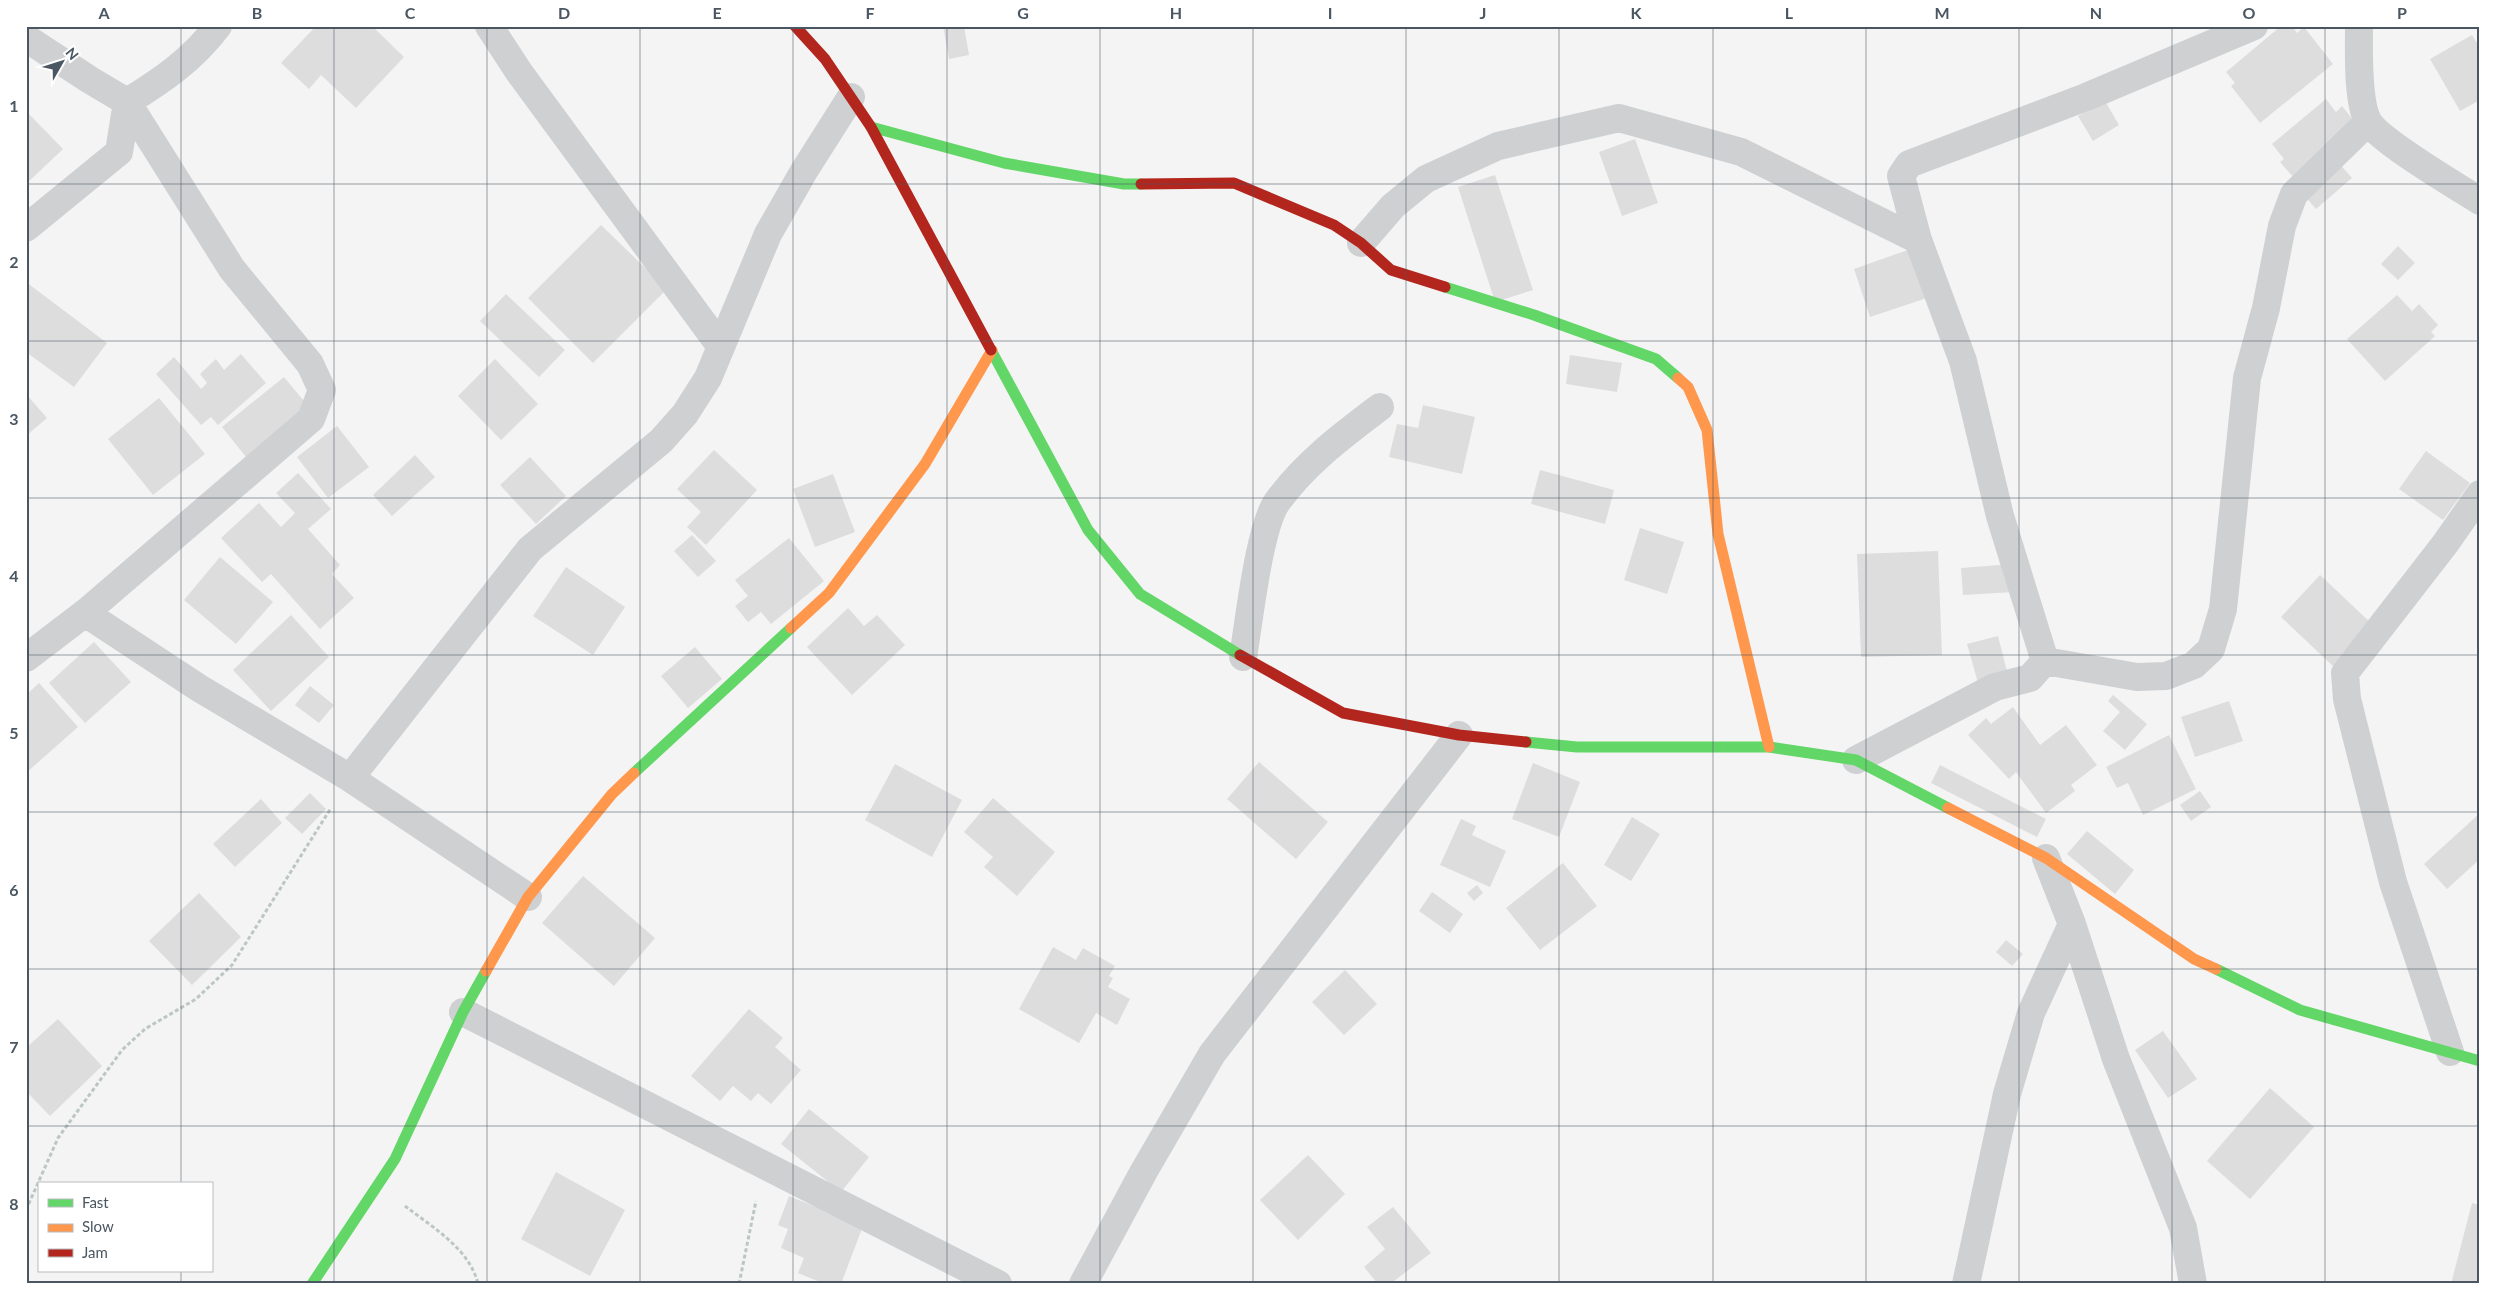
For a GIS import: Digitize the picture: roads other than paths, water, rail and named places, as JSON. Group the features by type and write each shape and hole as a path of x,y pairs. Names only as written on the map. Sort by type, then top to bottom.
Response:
{"street":[{"path":"26,228 119,152 127,102 165,79 201,48 218,26"},
{"path":"489,26 519,72 722,347"},
{"path":"795,26 825,59 871,128 1088,530 1140,594 1244,657 1343,713 1459,735 1577,747 1769,747 1856,760 2046,858 2194,959 2300,1010 2480,1061"},
{"path":"2045,661 2000,516 1963,361 1918,240 1901,176 1909,164 2086,97 2254,26"},
{"path":"2359,26 2358,59 2368,122 2393,144 2480,201"},
{"path":"26,38 127,102 232,269 310,364 322,390 311,419 85,613 26,658"},
{"path":"350,778 530,549 661,441 685,414 708,378 768,234 804,171 851,97"},
{"path":"1361,243 1393,206 1426,179 1498,146 1619,118 1741,152 1918,240"},
{"path":"2045,661 2137,677 2166,676 2194,665 2211,649 2223,609 2247,378 2266,308 2282,226 2294,194 2368,122"},
{"path":"871,128 1004,163 1124,184 1234,183 1334,225 1361,243 1391,270 1656,358 1688,387 1707,430 1718,534 1769,747"},
{"path":"312,1284 395,1160 463,1012 528,897 612,794 829,593 925,464 992,350"},
{"path":"1244,657 1264,537 1276,503 1326,447 1380,407"},
{"path":"2450,1052 2393,882 2347,699 2345,673 2445,544 2480,494"},
{"path":"85,613 199,688 350,778 528,897"},
{"path":"1856,760 1995,687 2030,678 2045,661"},
{"path":"1083,1284 1144,1171 1212,1054 1459,735"},
{"path":"2046,858 2072,924 2116,1059 2183,1228 2193,1284"},
{"path":"1966,1284 2006,1094 2031,1014 2072,924"},
{"path":"463,1012 998,1284"}]}
